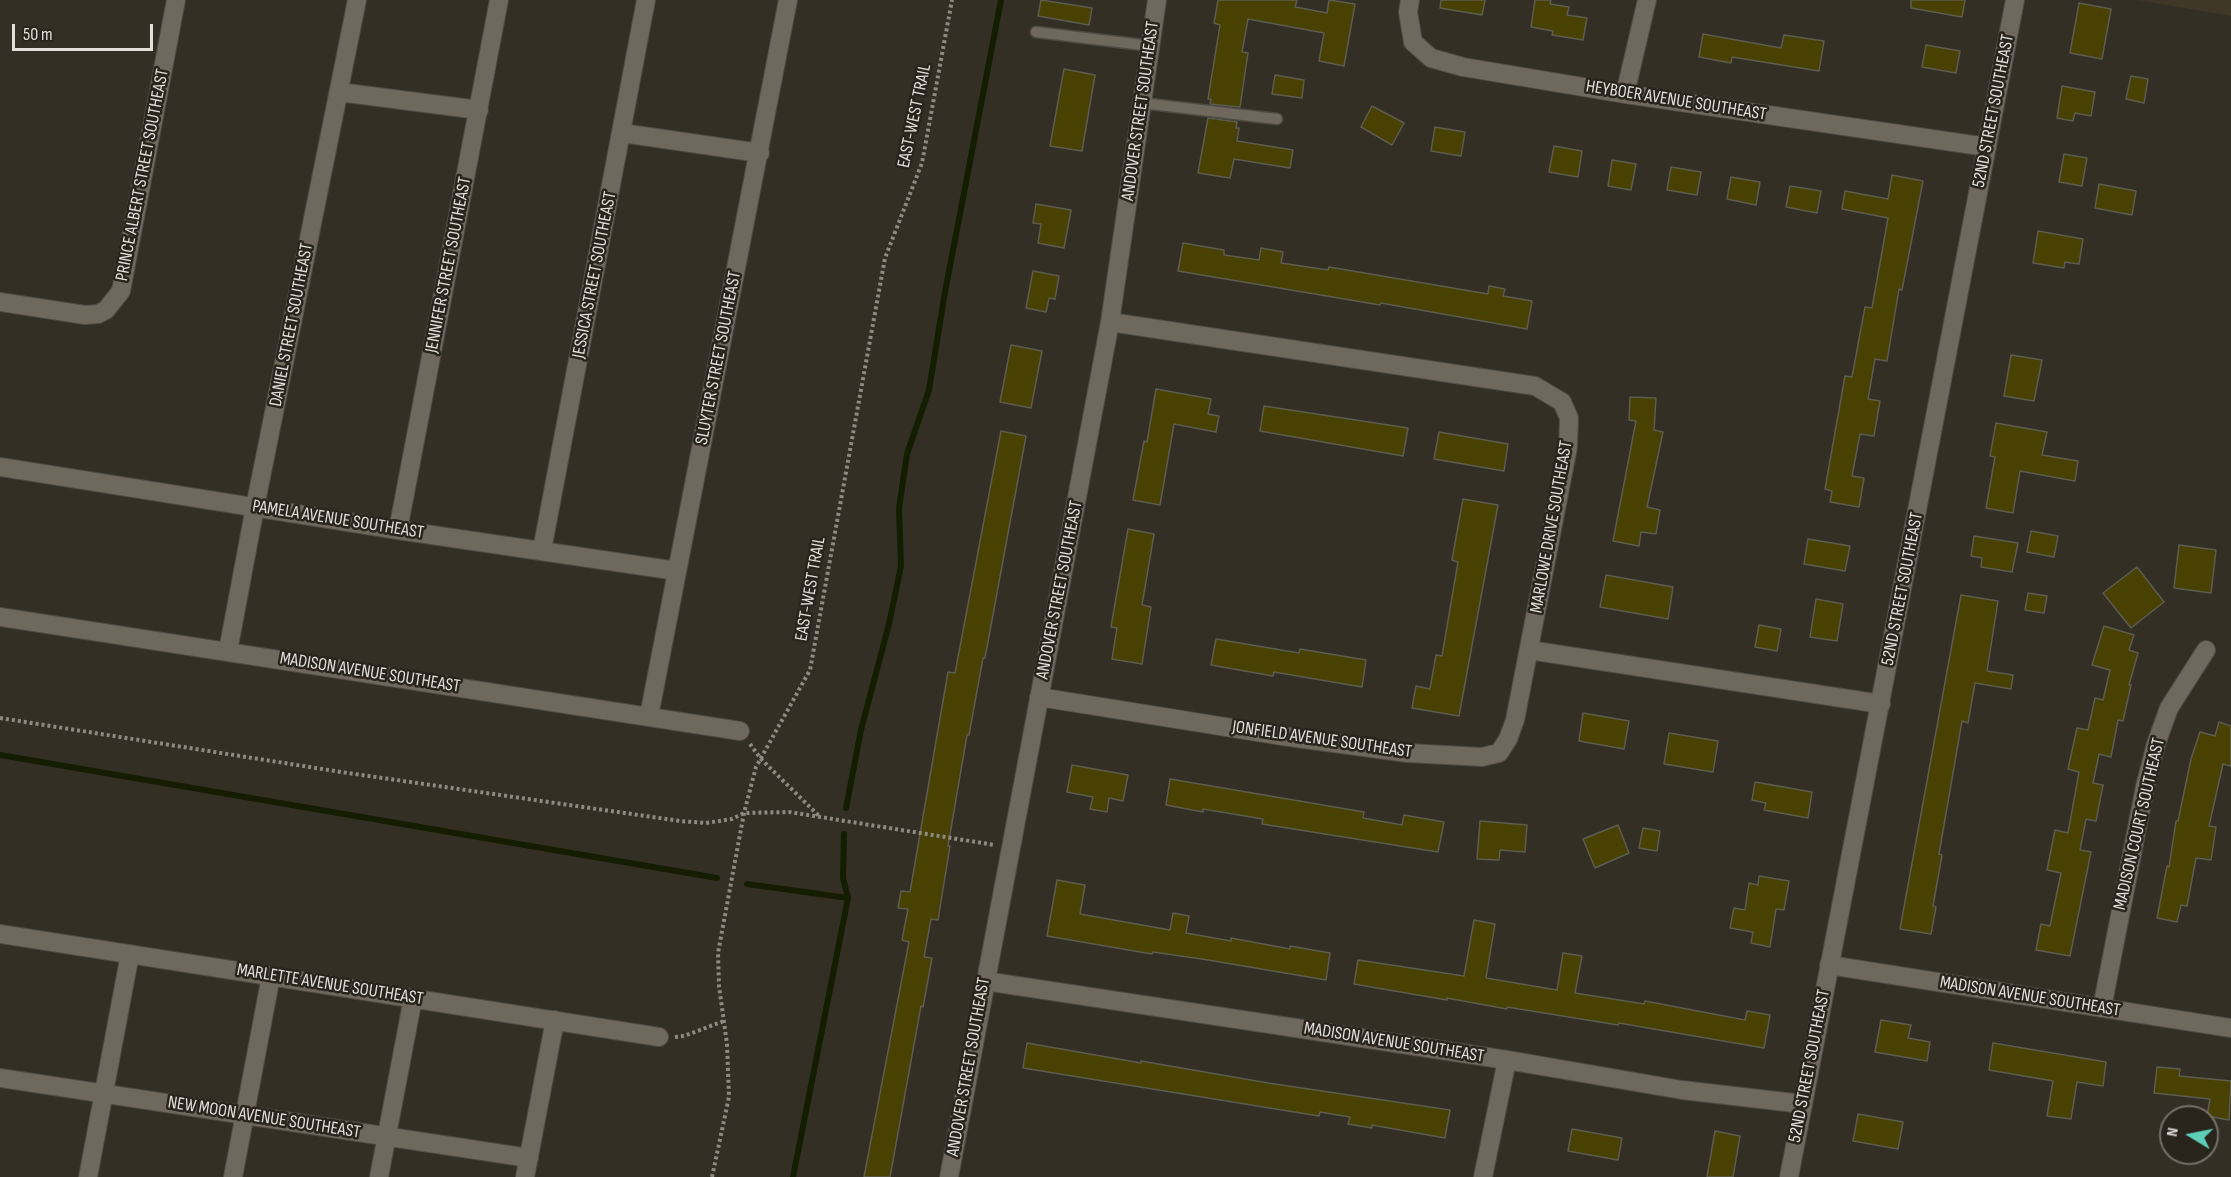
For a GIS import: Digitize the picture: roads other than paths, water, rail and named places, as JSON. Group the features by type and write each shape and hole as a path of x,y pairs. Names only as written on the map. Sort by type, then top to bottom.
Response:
{"street":[{"name":"PRINCE ALBERT STREET SOUTHEAST","path":"0,302 85,315 98,314 106,310 121,291 176,0"},
{"name":"DANIEL STREET SOUTHEAST","path":"228,651 357,0"},
{"name":"JENNIFER STREET SOUTHEAST","path":"398,530 499,0"},
{"name":"JESSICA STREET SOUTHEAST","path":"542,550 646,0"},
{"name":"SLUYTER STREET SOUTHEAST","path":"649,716 788,0"},
{"name":"ANDOVER STREET SOUTHEAST","path":"949,1177 1110,322 1157,0"},
{"name":"HEYBOER AVENUE SOUTHEAST","path":"1410,0 1408,12 1413,42 1431,58 1463,67 1625,94 1987,147"},
{"path":"1625,94 1647,0"},
{"name":"52ND STREET SOUTHEAST","path":"1789,1177 2015,0"},
{"path":"339,92 479,110"},
{"path":"622,133 760,153"},
{"name":"MARLOWE DRIVE SOUTHEAST","path":"1110,322 1534,386 1562,402 1569,418 1568,447 1529,650"},
{"name":"PAMELA AVENUE SOUTHEAST","path":"0,467 398,530 677,571"},
{"name":"MADISON AVENUE SOUTHEAST","path":"0,617 740,731"},
{"path":"1529,650 1881,704"},
{"name":"JONFIELD AVENUE SOUTHEAST","path":"1040,697 1339,744 1408,753 1482,757 1499,753 1508,739 1515,720 1529,650"},
{"name":"MADISON COURT SOUTHEAST","path":"2102,1008 2145,787 2156,744 2169,708 2206,650"},
{"name":"MARLETTE AVENUE SOUTHEAST","path":"0,934 659,1037"},
{"path":"88,1177 130,954"},
{"name":"MADISON AVENUE SOUTHEAST","path":"1829,965 2231,1028"},
{"path":"233,1177 271,976"},
{"name":"MADISON AVENUE SOUTHEAST","path":"985,981 1507,1060 1682,1090 1803,1104"},
{"path":"379,1177 413,998"},
{"path":"525,1177 555,1020"},
{"path":"1484,1177 1507,1060"},
{"name":"NEW MOON AVENUE SOUTHEAST","path":"0,1078 529,1158"}],"lane":[{"path":"1036,32 1150,46"},
{"path":"1142,103 1277,119"}],"waterway":[{"path":"846,808 861,730 889,624 901,566 899,508 907,454 929,390 945,292 1001,0"},
{"path":"0,755 717,878"},
{"path":"793,1177 848,898 843,878 844,834"},
{"path":"747,884 848,898"}]}
